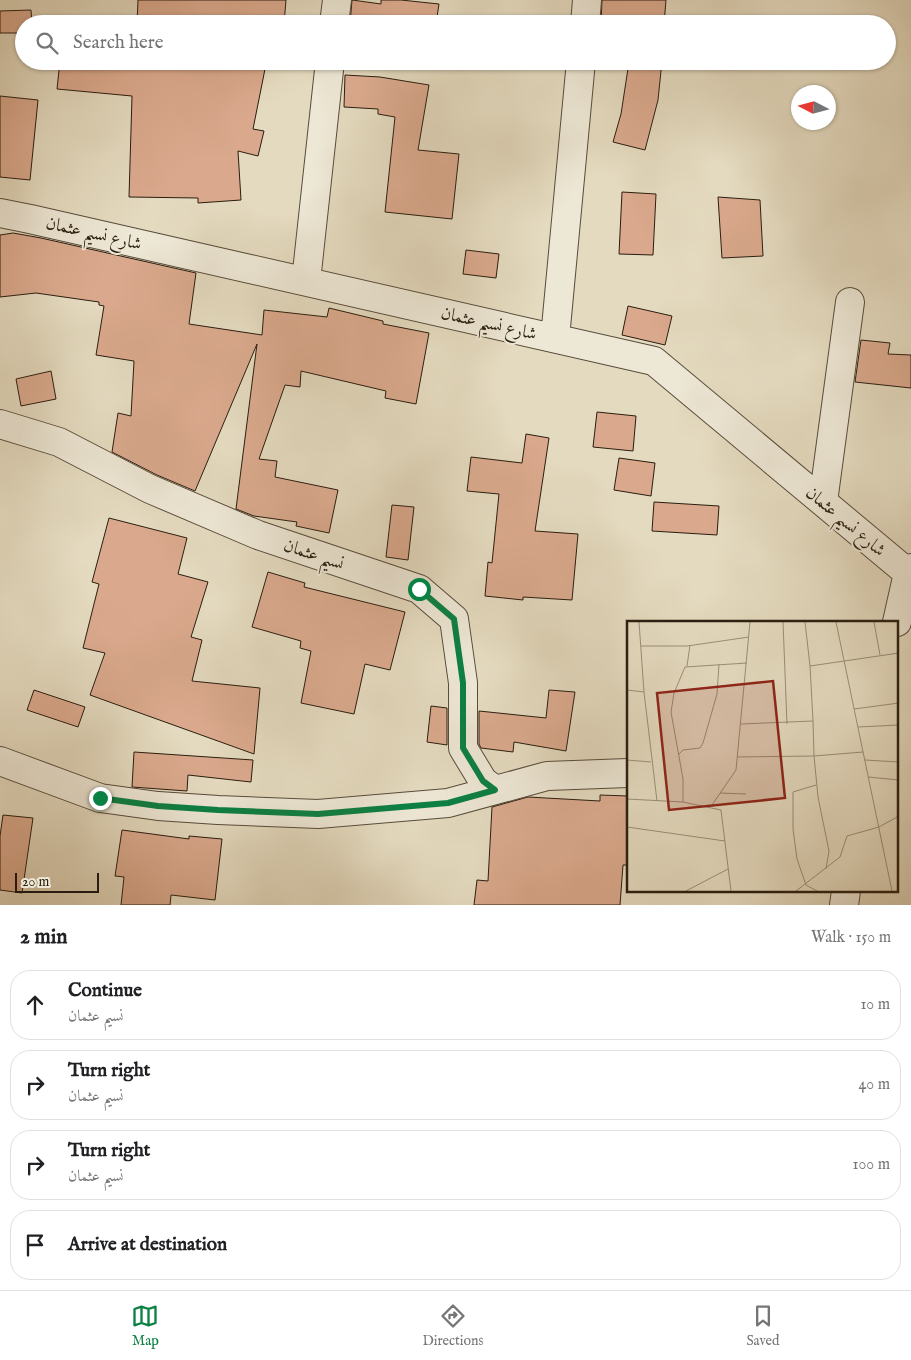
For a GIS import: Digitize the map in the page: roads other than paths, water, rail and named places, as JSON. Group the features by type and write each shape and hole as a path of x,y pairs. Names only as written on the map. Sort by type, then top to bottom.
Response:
{"street":[{"path":"335,15 337,0"},
{"path":"585,15 587,0"},
{"path":"306,281 329,70"},
{"path":"555,338 580,70"},
{"name":"شارع نسيم عثمان","path":"0,213 654,361 823,502 909,570"},
{"path":"823,502 850,302"},
{"name":"نسيم عثمان","path":"0,424 59,442 150,489 258,535 419,589 454,619 463,683 463,748 483,781 495,790"},
{"path":"897,621 909,570"},
{"path":"0,761 100,798 158,806 318,814 448,803 547,776 627,772"},
{"path":"844,905 846,892"}]}
